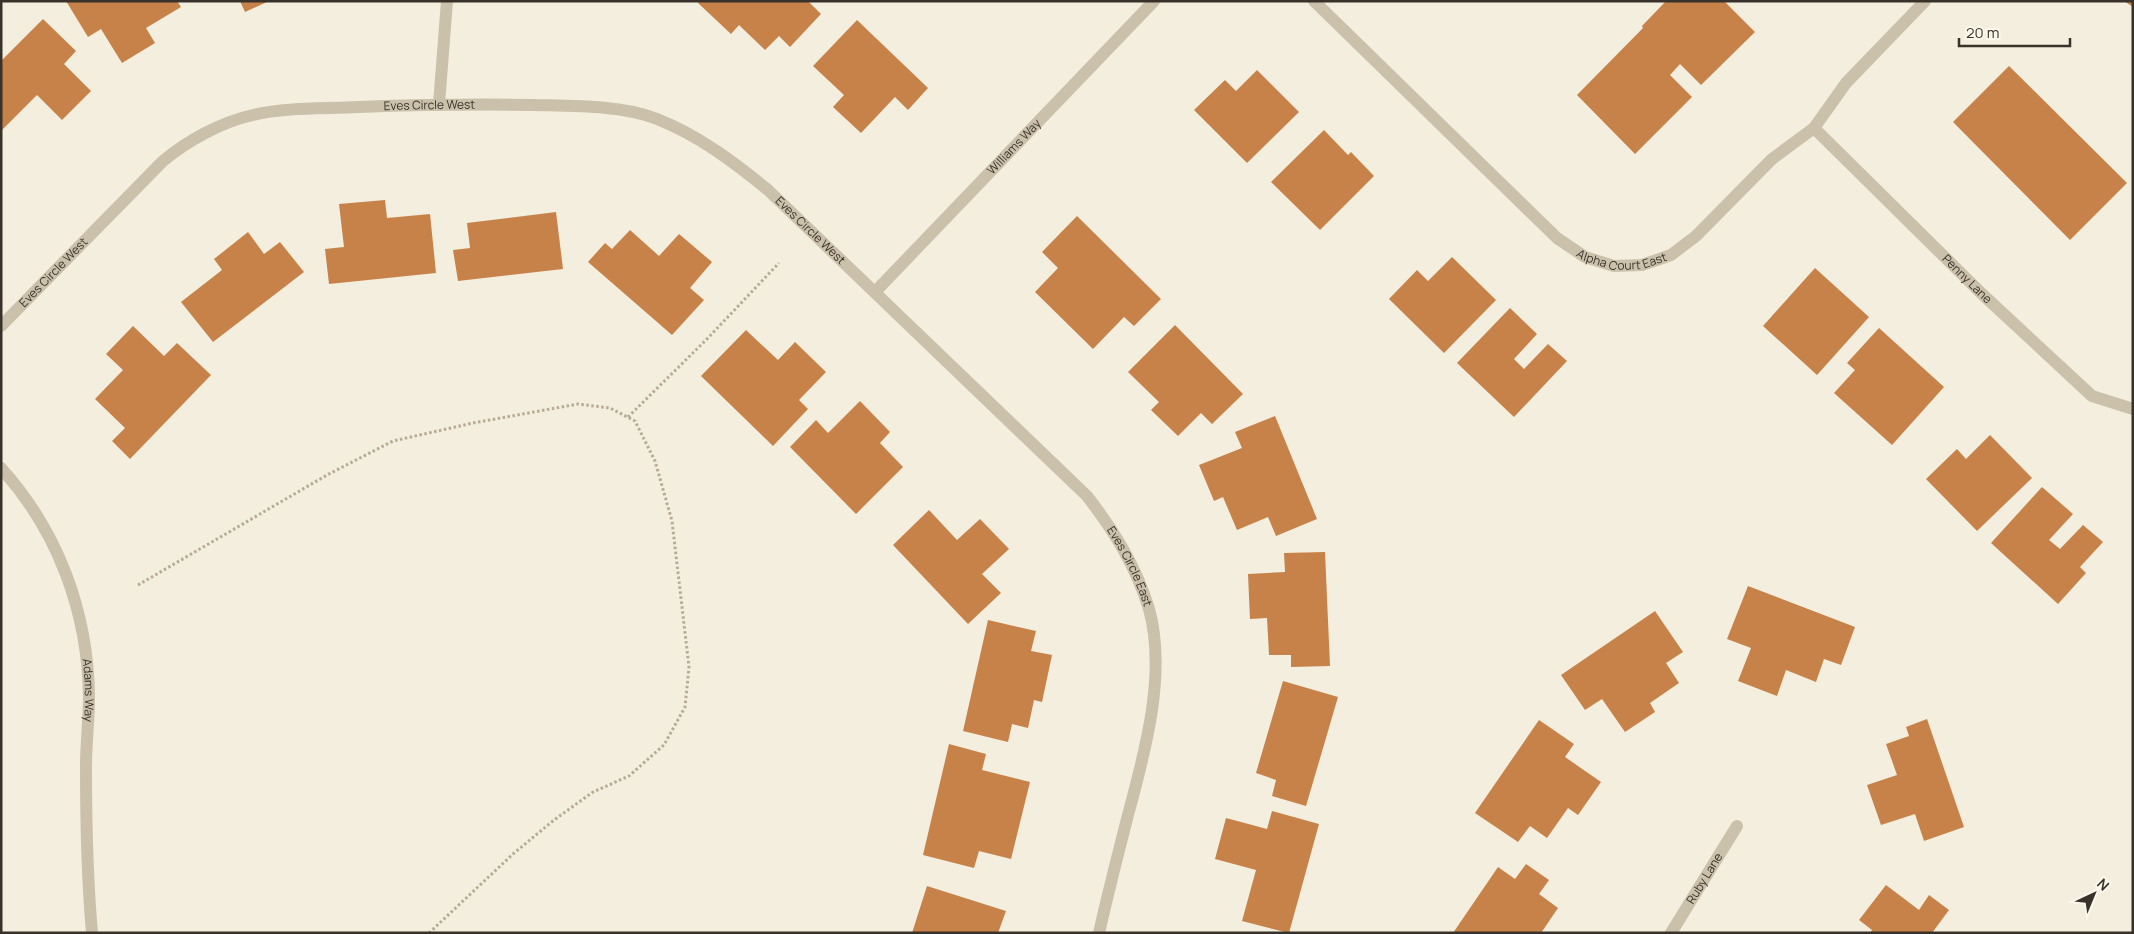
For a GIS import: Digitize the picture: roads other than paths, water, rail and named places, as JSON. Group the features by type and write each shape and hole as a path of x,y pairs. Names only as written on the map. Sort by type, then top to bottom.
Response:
{"street":[{"path":"439,104 447,1"},
{"name":"Williams Way","path":"876,292 1154,1"},
{"name":"Alpha Court East","path":"1314,1 1561,242 1586,258 1614,266 1642,265 1672,255 1696,236 1772,159 1814,128 1846,83 1925,1"},
{"name":"Eves Circle West","path":"1,326 163,161 181,146 201,134 251,115 280,111 439,104 581,106 634,113 657,119 709,145 738,164 876,292"},
{"name":"Penny Lane","path":"1814,128 1981,293 2092,396 2133,408"},
{"name":"Eves Circle East","path":"876,292 1087,496 1113,529 1135,570 1149,610 1156,667 1150,717 1138,776 1098,933"},
{"name":"Adams Way","path":"1,468 34,509 54,545 75,595 84,640 89,696 86,775 92,933"},
{"name":"Ruby Lane","path":"1671,933 1737,826"}]}
